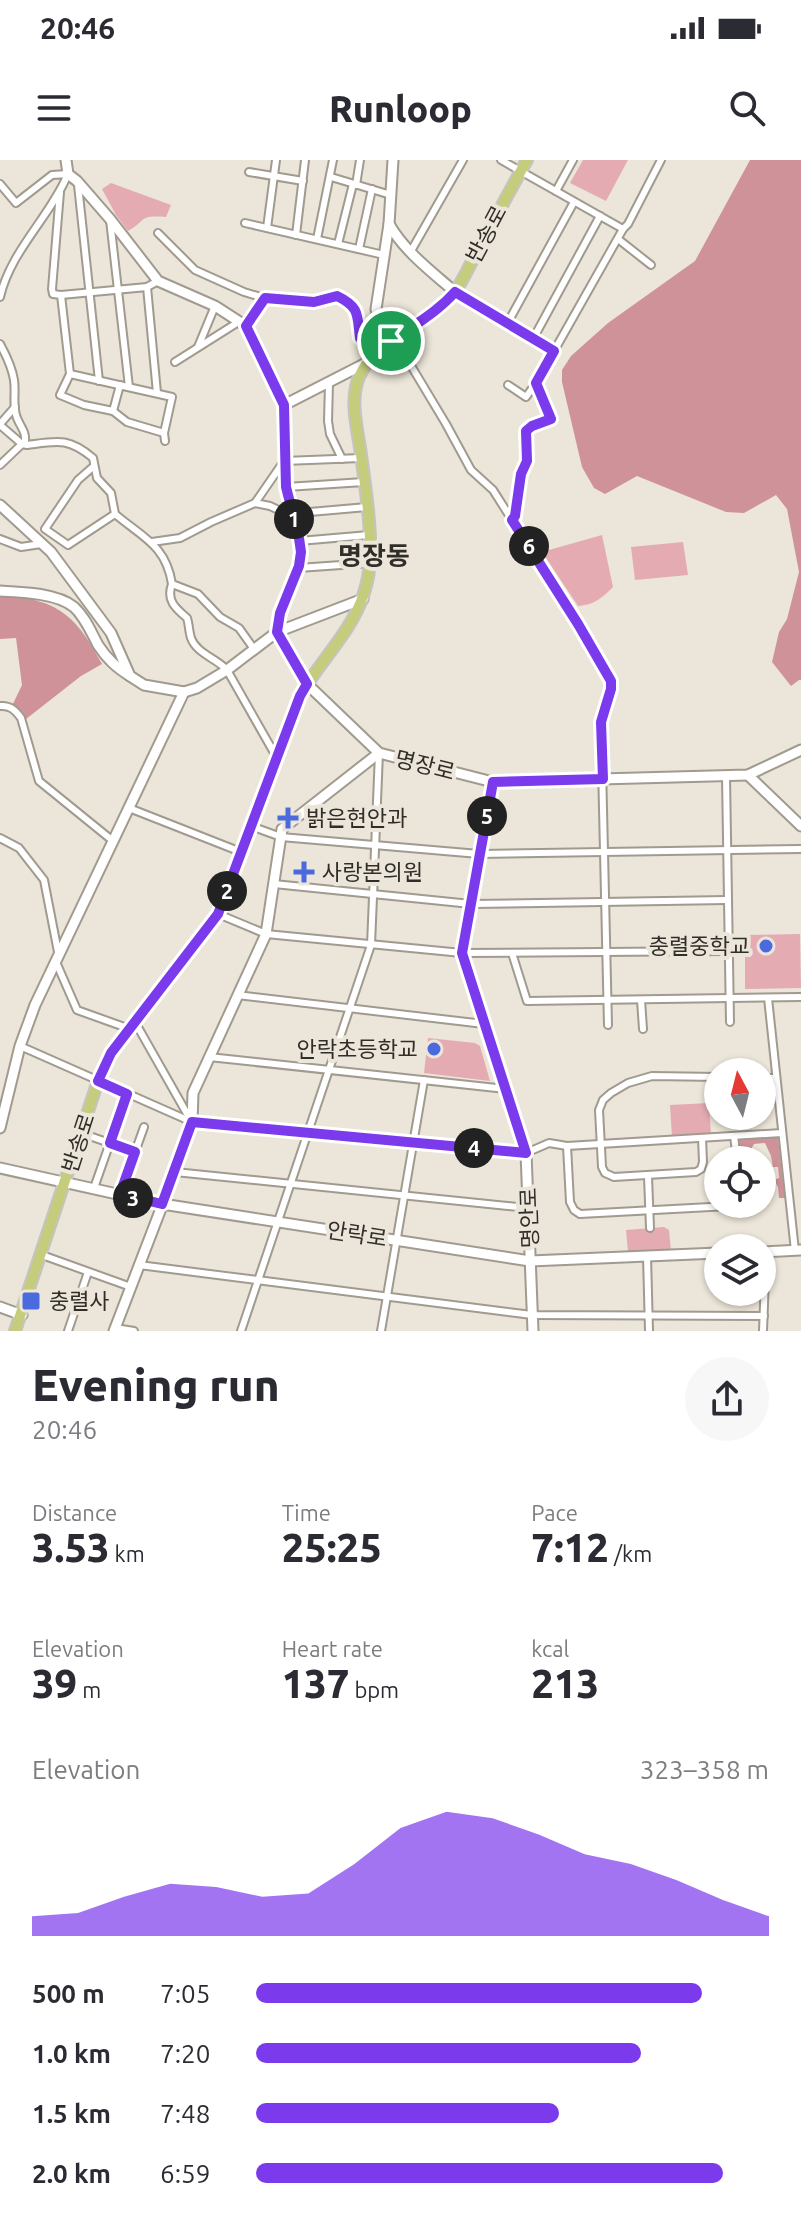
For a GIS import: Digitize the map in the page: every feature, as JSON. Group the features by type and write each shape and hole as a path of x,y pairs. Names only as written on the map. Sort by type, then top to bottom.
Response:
{"main road":[{"path":"66,160 68,174 110,219 158,281 215,306 244,323 284,405 286,487 301,552 280,613 277,632"},
{"path":"393,160 389,224 376,311 379,323 393,340"},
{"name":"반송로","path":"15,1331 98,1081 111,1053 218,914 300,696 347,630 363,599 370,563 356,418 355,392 359,377 379,352 434,312 455,292 527,160"},
{"path":"389,224 395,235 455,292"},
{"path":"284,405 368,362"},
{"path":"0,505 51,552 111,633 130,676"},
{"path":"0,591 24,592 72,605 112,665 144,685 184,692 227,670 277,632 363,599"},
{"name":"명장로","path":"277,632 307,684 379,753 493,782 748,775"},
{"path":"0,1128 20,1046 35,1005 184,692"},
{"path":"801,750 748,775 801,826"},
{"path":"114,1330 192,1122 193,1093 266,934 282,829 379,753"},
{"name":"명안로","path":"493,782 462,953 526,1153 533,1331"},
{"name":"안락로","path":"0,1168 162,1204 530,1261 704,1254"},
{"path":"776,1251 798,1250"},
{"path":"0,1307 22,1315"}],"street":[{"path":"267,228 276,160"},
{"path":"296,235 305,160"},
{"path":"317,239 333,160"},
{"path":"338,244 360,160"},
{"path":"411,251 463,160"},
{"path":"501,160 623,229"},
{"path":"556,191 573,160"},
{"path":"508,385 526,397 536,383 628,224 661,160"},
{"path":"249,172 303,181"},
{"path":"0,184 16,203 52,175 68,174 60,192 9,269 0,297"},
{"path":"331,177 391,195"},
{"path":"77,181 99,381"},
{"path":"359,249 372,189"},
{"path":"60,192 53,294 147,287 158,281"},
{"path":"507,324 574,202"},
{"path":"533,339 600,216"},
{"path":"110,219 129,387"},
{"path":"245,223 384,255"},
{"path":"158,233 195,270 219,282 265,298 304,302 331,296 343,299 357,313 361,340 379,352"},
{"path":"618,239 651,265"},
{"path":"1,267 9,269"},
{"path":"147,287 157,393"},
{"path":"455,292 554,351"},
{"path":"61,295 70,374 60,395 84,405 113,411 127,422 164,433"},
{"path":"175,362 244,323 265,298"},
{"path":"198,348 215,306"},
{"path":"393,340 471,470 493,490 611,681 601,722 608,1025"},
{"path":"0,344 10,366 18,419 26,431 25,442 0,465"},
{"path":"70,374 172,397 165,441"},
{"path":"329,383 330,434 342,459"},
{"path":"512,520 521,474 527,461 526,431 551,419 536,383"},
{"path":"113,411 120,385"},
{"path":"15,407 0,424 22,444 56,440 78,446 91,456 97,478 110,489 115,514 161,551 172,584 171,601 187,618 192,639 200,651 219,661 227,670 277,758"},
{"path":"152,542 180,538 255,503 284,461 362,458"},
{"path":"94,466 78,480 45,529 68,545 115,514"},
{"path":"286,487 364,482"},
{"path":"255,503 292,513 367,507"},
{"path":"299,541 369,535"},
{"path":"0,539 21,547 41,544"},
{"path":"298,568 370,563"},
{"path":"172,584 198,594 220,617 239,628 254,649"},
{"path":"0,706 10,707 21,718 39,781 113,841"},
{"path":"241,1331 371,945 379,753"},
{"path":"726,776 730,1022"},
{"path":"129,808 241,852"},
{"path":"251,826 281,837 479,854 801,849"},
{"path":"0,838 19,848 44,880 57,958 77,1010 132,1026 192,1122"},
{"path":"274,884 471,904 727,900"},
{"path":"218,914 266,934 462,953 728,951"},
{"path":"512,953 527,1001 801,997"},
{"path":"237,995 484,1024"},
{"path":"768,998 774,1058"},
{"path":"641,1000 643,1029"},
{"path":"20,1046 192,1122 526,1153 549,1143 567,1146 782,1133"},
{"path":"209,1057 506,1089"},
{"path":"702,1138 701,1169 692,1173 614,1177 602,1167 599,1110 603,1100 628,1083 652,1076 704,1077"},
{"path":"776,1078 798,1250"},
{"path":"381,1331 424,1080"},
{"path":"94,1188 127,1094"},
{"path":"120,1194 144,1127"},
{"path":"81,1133 135,1152"},
{"path":"734,1136 735,1146"},
{"path":"567,1146 570,1202 574,1210 584,1214 704,1207"},
{"path":"175,1172 528,1208"},
{"path":"648,1176 650,1228"},
{"path":"42,1255 131,1287"},
{"path":"647,1256 649,1331"},
{"path":"139,1265 532,1315 764,1316"},
{"path":"68,1331 88,1272"},
{"path":"763,1331 764,1306"},
{"path":"114,1330 134,1331"}],"shaded area":[{"path":"583,160 628,160 606,201 570,183"},
{"path":"750,160 801,160 801,680 791,686 772,662 799,572 787,509 776,495 744,513 726,512 637,476 605,494 594,488 582,467 562,382 562,370 571,356 608,323 695,261"},
{"path":"111,183 171,205 166,217 146,218 128,231 102,189"},
{"path":"602,535 613,587 597,600 578,606 542,552"},
{"path":"683,542 688,575 635,580 631,547"},
{"path":"0,596 36,601 63,612 83,633 102,664 81,676 26,719 12,706 22,685 16,638 0,639"},
{"path":"800,934 801,988 745,989 745,935"},
{"path":"428,1038 480,1046 490,1081 424,1073"},
{"path":"704,1103 704,1130 711,1130 711,1135 672,1137 670,1105"},
{"path":"735,1137 778,1137 785,1198 779,1198 776,1184 779,1178 776,1146 766,1146 765,1143 736,1146"},
{"path":"664,1227 669,1230 671,1251 628,1252 626,1230"}],"place":[{"name":"밝은현안과","path":"288,818"},
{"name":"사랑본의원","path":"304,872"},
{"name":"충렬중학교","path":"766,946"},
{"name":"안락초등학교","path":"434,1049"},
{"name":"충렬사","path":"31,1301"}],"district":[{"name":"명장동","path":"374,556"}],"route":[{"path":"455,292 554,351 536,383 551,419 526,431 527,461 521,474 512,520 611,681 601,722 603,779 493,782 479,854 462,953 526,1153 192,1122 162,1204 120,1194 135,1152 110,1143 127,1094 98,1081 111,1053 218,914 307,684 277,632 280,613 299,566 301,552 286,487 284,405 246,326 265,298 314,302 337,296 353,306 357,313 361,340 379,352 391,341 434,312 455,292"}]}
